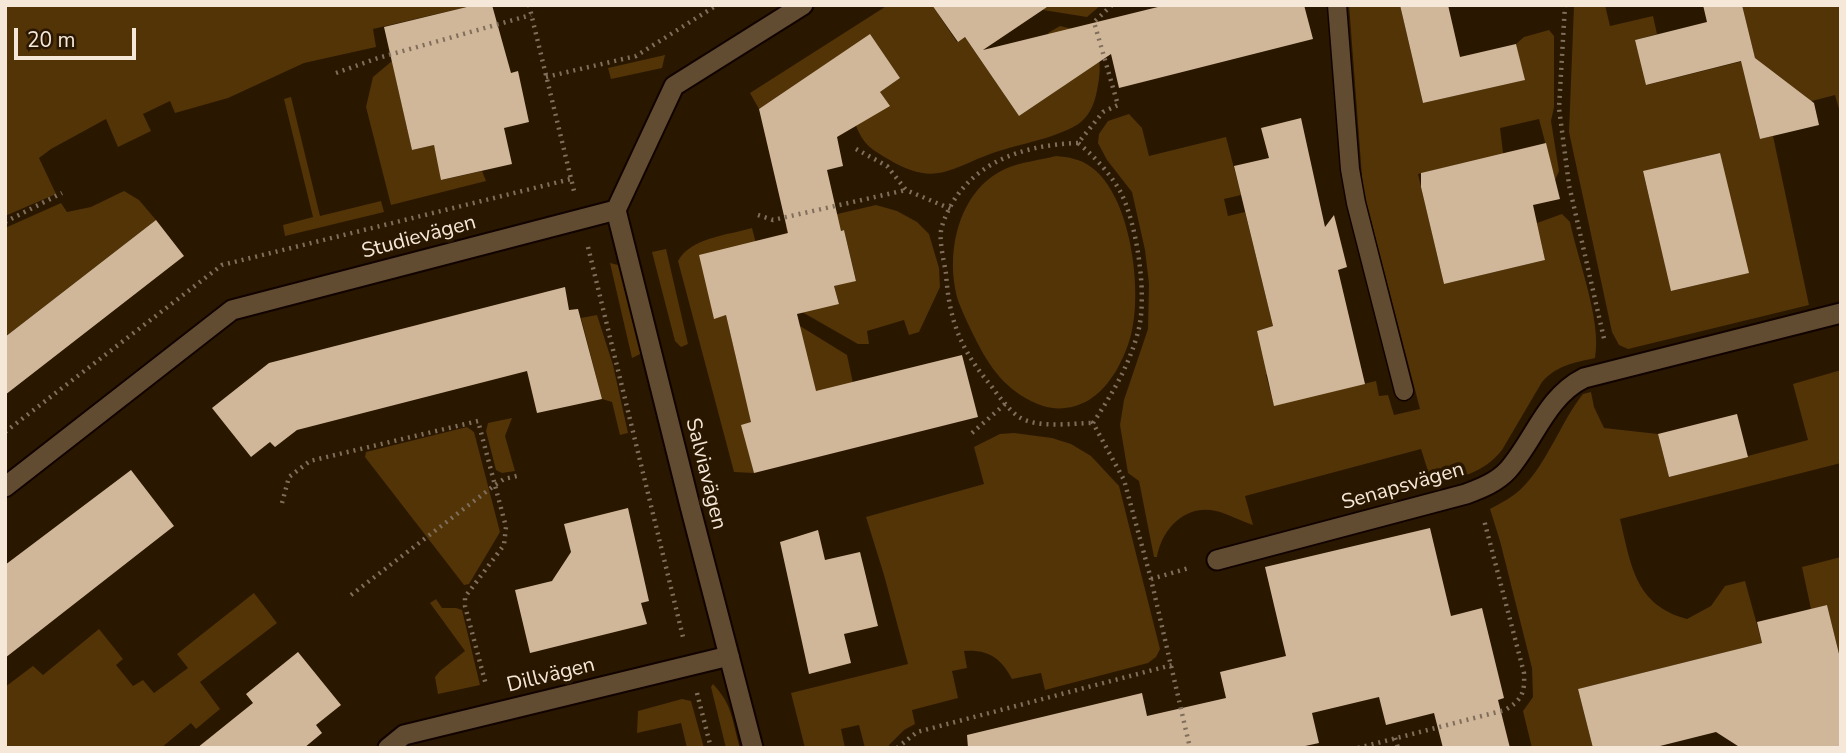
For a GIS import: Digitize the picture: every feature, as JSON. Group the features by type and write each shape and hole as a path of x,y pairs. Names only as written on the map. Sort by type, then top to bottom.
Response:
{"street":[{"path":"616,210 674,86 803,5"},
{"name":"Studievägen","path":"5,487 232,310 616,210"},
{"name":"Salviavägen","path":"616,210 753,748"},
{"name":"Senapsvägen","path":"1217,560 1477,490 1490,484 1508,470 1557,397 1570,385 1584,378 1656,362 1841,313"},
{"name":"Dillvägen","path":"388,748 404,735 729,656"}],"lane":[{"path":"1336,5 1350,169 1404,391"}],"path":[{"path":"529,5 686,648"},
{"path":"546,77 636,56 717,5"},
{"path":"1078,143 1103,112 1118,105 1094,22 1112,5"},
{"path":"1565,5 1559,108 1569,185 1611,371"},
{"path":"337,73 378,58 531,15"},
{"path":"1078,143 1093,155 1120,191 1138,252 1142,290 1139,330 1123,375 1093,423 1041,423 1020,418 1005,404 977,368 957,335 948,302 941,229 965,186 983,168 1017,153 1056,144 1078,143"},
{"path":"856,149 887,166 906,190 951,209"},
{"path":"758,215 773,220 906,190"},
{"path":"5,222 62,193"},
{"path":"972,433 1005,404"},
{"path":"282,503 289,477 310,461 478,421 506,527 504,545 465,597 465,606 494,713"},
{"path":"1093,423 1124,480 1151,579 1190,748"},
{"path":"351,595 495,485 504,479 521,475"},
{"path":"1358,748 1505,710 1519,701 1525,690 1524,673 1477,490"},
{"path":"1151,579 1217,560"},
{"path":"897,748 917,732 1171,665"},
{"path":"1395,738 1398,748"}],"shaded area":[{"path":"5,5 475,5 373,29 376,47 304,63 228,98 175,113 170,101 143,114 151,131 118,147 106,119 39,158 56,194 5,216"},
{"path":"888,5 932,5 957,42 965,37 1019,116 1063,86 1065,57 1048,33 1060,26 1090,33 1100,65 1092,107 1084,119 1068,130 999,151 944,172 919,173 905,168 869,146 856,126 880,92 900,78 870,35 759,109 750,93"},
{"path":"1050,5 1101,5 1087,17 1043,10"},
{"path":"1349,5 1400,5 1423,103 1524,80 1516,44 1524,37 1549,30 1554,36 1554,107 1551,121 1559,171 1555,180 1539,119 1500,128 1506,177 1464,163 1418,174 1444,284 1545,260 1537,223 1562,214 1570,222 1592,309 1595,358 1566,365 1548,376 1502,450 1479,469 1432,484 1421,449 1245,496 1253,525 1216,511 1194,511 1170,528 1157,557 1154,557 1139,481 1128,473 1120,425 1124,400 1148,329 1149,284 1145,250 1132,192 1107,160 1098,143 1099,134 1108,121 1129,114 1142,128 1149,156 1226,137 1241,195 1224,199 1228,216 1245,212 1273,326 1257,331 1264,348 1283,370 1266,375 1274,405 1376,381 1379,396 1388,395 1394,415 1420,409 1363,190"},
{"path":"1574,5 1605,5 1610,26 1653,16 1657,34 1635,40 1647,85 1755,58 1742,5 1841,5 1841,116 1835,95 1754,116 1760,139 1773,136 1809,305 1628,349 1619,345 1612,332 1569,132","holes":["1719,153 1748,273 1672,291 1643,172"]},
{"path":"665,55 662,68 611,79 608,68"},
{"path":"392,61 412,150 434,145 442,180 482,171 486,181 391,205 366,107 373,77"},
{"path":"291,97 320,216 381,201 384,212 285,236 283,225 313,217 284,99"},
{"path":"1056,156 1087,164 1105,180 1116,199 1131,245 1135,294 1131,335 1116,372 1089,400 1073,407 1049,408 1021,396 996,373 961,308 953,266 958,227 975,193 989,179 1005,169"},
{"path":"124,191 139,200 156,220 5,337 5,228 61,203 67,212 91,207"},
{"path":"876,205 897,211 917,222 929,234 939,268 940,287 919,332 909,335 904,320 867,331 869,344 858,344 802,312 839,303 834,286 856,280 844,230 789,243 786,226"},
{"path":"752,228 758,251 715,318 726,315 745,395 800,326 847,355 856,397 742,425 754,473 734,472 678,261 684,253 700,242"},
{"path":"666,249 688,344 681,347 675,341 652,252"},
{"path":"610,263 622,266 642,353 632,358"},
{"path":"597,315 613,365 628,433 620,435 612,402 602,399 581,318"},
{"path":"1841,370 1841,463 1620,519 1632,567 1638,581 1656,604 1687,619 1711,606 1725,586 1745,581 1762,643 1578,689 1593,748 1532,748 1523,711 1533,697 1532,668 1490,509 1515,494 1531,478 1583,394 1591,392 1594,407 1604,428 1658,434 1669,477 1808,440 1793,384"},
{"path":"512,418 505,436 515,471 502,473 496,470 486,431 488,423"},
{"path":"467,427 474,432 500,532 469,584 464,585 365,457 366,452"},
{"path":"1000,434 1052,438 1071,444 1091,456 1119,486 1160,649 1156,657 1148,663 1045,690 1041,673 1012,679 993,656 964,651 967,668 952,671 958,698 912,710 915,724 904,730 889,748 865,748 859,725 841,729 845,748 805,748 791,693 908,664 866,517 984,484 974,447"},
{"path":"1841,557 1841,662 1827,605 1811,609 1802,567"},
{"path":"254,593 277,623 200,682 220,709 196,729 191,723 161,748 5,748 5,687 33,666 43,675 99,629 123,659 116,665 133,686 143,680 154,693 188,668 177,654"},
{"path":"436,599 442,608 462,610 480,685 438,694 435,677 465,651 430,603"},
{"path":"713,684 728,706 740,748 726,748 711,687"},
{"path":"682,699 691,701 704,748 687,748 681,723 637,733 638,711"}],"building":[{"path":"475,5 492,5 511,73 518,71 529,122 504,128 512,164 441,180 434,145 412,150 384,27"},
{"path":"932,5 1050,5 983,50 1166,5 1304,5 1313,39 1119,88 1111,54 1019,116 965,37 958,42"},
{"path":"1400,5 1448,5 1460,57 1516,44 1525,80 1423,103"},
{"path":"1703,5 1742,5 1755,58 1814,103 1819,125 1760,139 1741,61 1646,85 1635,40 1707,22"},
{"path":"870,34 900,78 880,92 890,106 837,137 843,166 827,170 856,281 834,286 839,304 797,314 816,391 962,355 978,417 754,473 741,425 751,422 726,315 714,319 699,255 788,233 759,109"},
{"path":"1301,118 1325,227 1334,215 1347,267 1338,270 1365,384 1274,406 1257,331 1273,326 1234,166 1269,158 1261,128"},
{"path":"1546,143 1560,199 1533,205 1545,260 1444,284 1421,187 1421,173"},
{"path":"1720,153 1749,273 1671,291 1643,171"},
{"path":"156,220 184,256 5,395 5,337"},
{"path":"565,287 569,310 578,309 602,399 537,413 527,371 297,430 275,447 270,442 251,457 212,408 269,363"},
{"path":"1737,414 1748,457 1669,477 1658,434"},
{"path":"131,470 174,526 5,658 5,565"},
{"path":"628,508 649,601 641,603 647,624 530,653 515,590 552,581 571,552 564,524"},
{"path":"1430,528 1451,616 1482,608 1504,698 1498,700 1510,748 1443,748 1434,713 1386,725 1379,697 1312,713 1319,743 1296,748 968,748 967,735 1142,693 1147,716 1226,698 1220,672 1286,656 1265,567"},
{"path":"818,530 825,560 860,552 878,626 844,634 851,663 809,674 780,542"},
{"path":"1827,605 1841,662 1841,748 1741,748 1716,732 1652,748 1593,748 1578,689 1762,643 1757,622"},
{"path":"298,652 341,705 316,725 322,733 304,748 197,748 253,703 246,694"}]}
